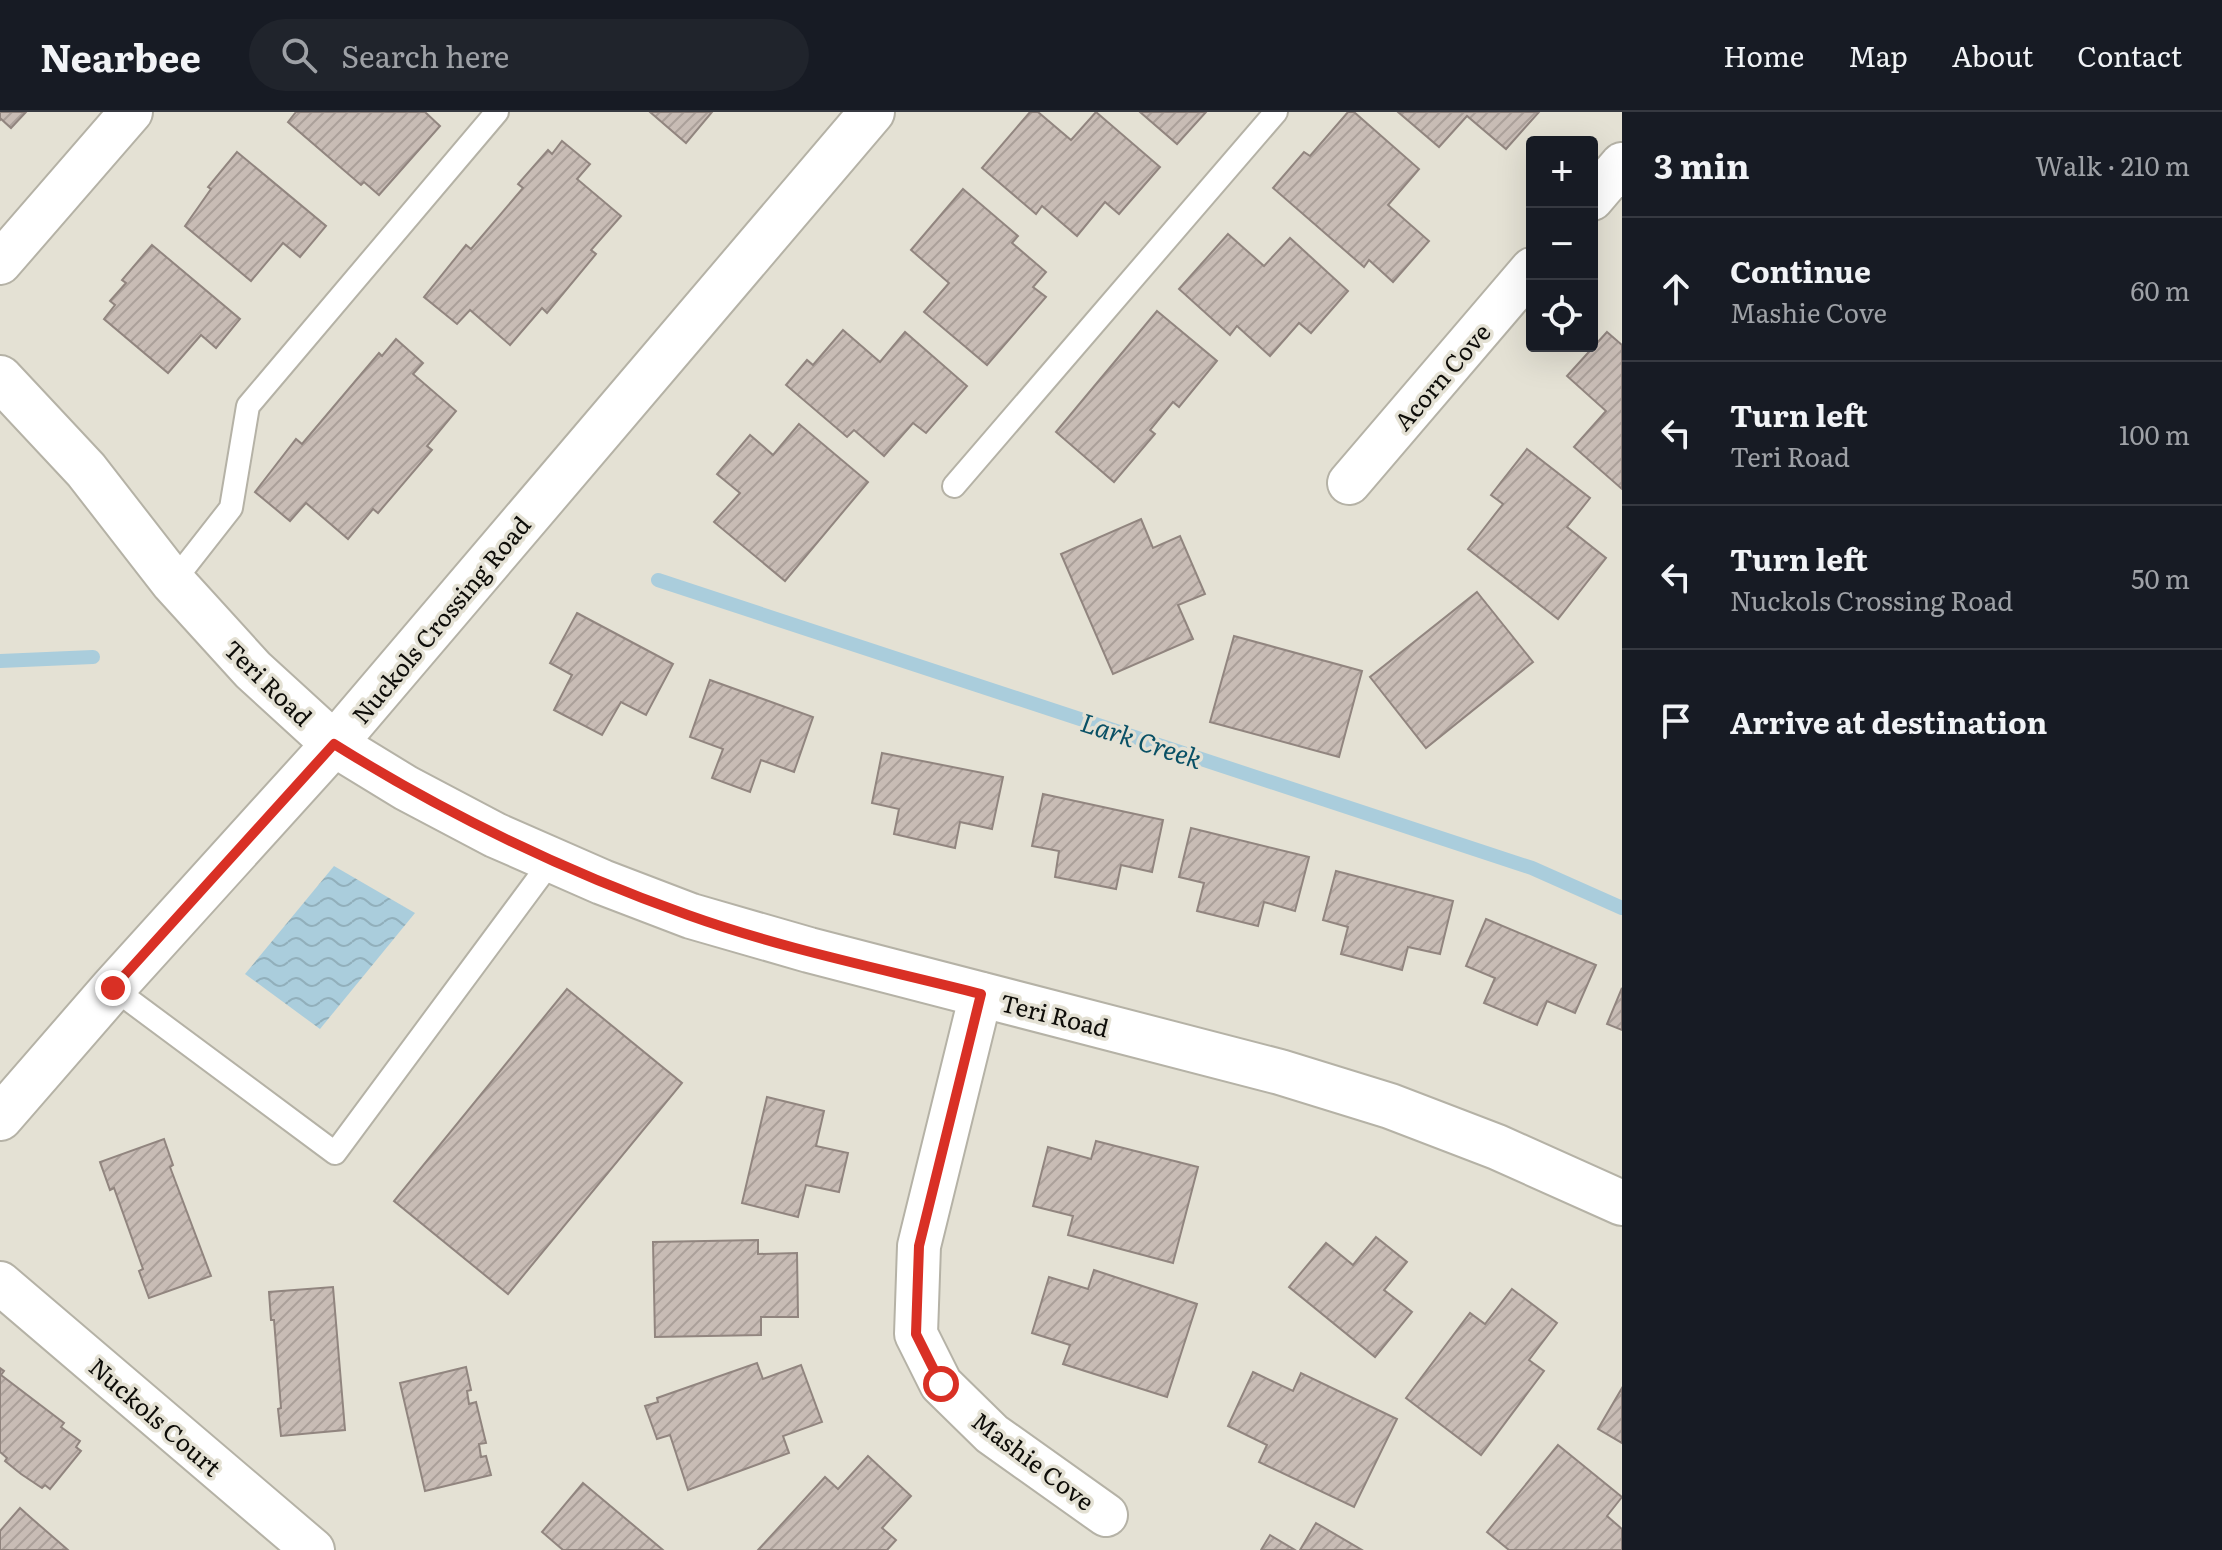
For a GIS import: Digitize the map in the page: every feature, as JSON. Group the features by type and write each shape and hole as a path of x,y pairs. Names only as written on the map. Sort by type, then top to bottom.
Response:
{"street":[{"path":"0,263 131,112"},
{"name":"Nuckols Crossing Road","path":"0,1118 334,744 872,112"},
{"path":"1598,192 1622,164"},
{"name":"Acorn Cove","path":"1349,483 1526,276"},
{"name":"Teri Road","path":"0,378 86,470 173,582 253,670 334,744 406,788 495,835 602,882 691,916 809,950 1280,1072 1390,1106 1497,1147 1622,1203"},
{"name":"Mashie Cove","path":"981,994 919,1246 916,1334 941,1384 992,1434 1106,1515"},
{"name":"Nuckols Court","path":"0,1283 313,1550"}],"lane":[{"path":"173,582 231,508 248,406 497,112"},
{"path":"954,486 1276,112"},
{"path":"113,988 335,1153 552,860"}],"water":[{"path":"334,866 415,913 320,1029 245,974"}],"building":[{"path":"0,112 26,112 11,128 0,120"},
{"path":"296,112 425,112 440,126 379,195 364,182 361,185 288,122"},
{"path":"650,112 712,112 686,143"},
{"path":"1030,112 1038,112 1071,140 1096,112 1160,167 1119,214 1105,202 1077,236 1042,206 1036,214 982,168"},
{"path":"1140,112 1206,112 1177,144"},
{"path":"1348,112 1354,112 1419,169 1388,205 1429,241 1393,282 1369,260 1364,267 1273,188 1304,152 1310,156"},
{"path":"1398,112 1539,112 1506,149 1467,116 1439,147"},
{"path":"562,141 590,164 577,179 621,216 591,250 596,254 547,313 542,308 510,345 470,310 457,324 424,297 466,245 471,249 523,188 518,184 548,150 552,154"},
{"path":"237,152 326,226 300,257 283,243 251,281 185,226 211,189 208,187"},
{"path":"963,189 1018,236 1012,243 1046,272 1033,287 1046,297 987,365 924,312 949,283 911,250"},
{"path":"1228,234 1264,266 1290,238 1348,291 1311,333 1299,323 1270,356 1237,326 1230,335 1179,289"},
{"path":"152,245 240,319 216,348 201,335 168,373 104,319 115,305 110,301 126,283 122,280"},
{"path":"1157,311 1217,361 1179,407 1173,402 1150,430 1155,434 1114,482 1056,432"},
{"path":"843,330 880,362 905,332 967,386 926,433 913,423 884,456 854,430 847,437 786,385 807,360 813,365"},
{"path":"1607,332 1622,345 1622,489 1574,447 1606,411 1567,376 1589,352 1598,352 1598,342"},
{"path":"396,339 423,363 413,374 456,411 427,446 432,450 378,513 373,509 348,539 306,503 290,521 255,492 296,439 302,444 379,353 382,356"},
{"path":"799,424 868,482 785,581 714,522 740,493 717,474 750,435 773,455"},
{"path":"1527,449 1590,498 1567,527 1606,558 1558,619 1468,549 1503,504 1491,495"},
{"path":"1141,519 1153,548 1180,536 1205,594 1178,605 1193,639 1113,674 1061,554"},
{"path":"1477,592 1533,662 1426,748 1370,677"},
{"path":"577,613 673,664 646,715 621,702 602,735 554,710 572,675 550,663"},
{"path":"1234,636 1362,671 1339,757 1210,722"},
{"path":"710,680 813,717 794,772 761,760 750,792 712,778 723,749 690,737"},
{"path":"882,753 1003,777 992,829 960,822 955,848 894,834 899,809 872,803"},
{"path":"1043,794 1163,820 1152,872 1121,865 1116,889 1055,877 1059,851 1032,846"},
{"path":"1191,828 1309,857 1295,911 1264,902 1258,926 1197,911 1204,883 1179,877"},
{"path":"1336,871 1453,901 1440,954 1408,947 1402,970 1341,954 1348,927 1323,920"},
{"path":"1486,919 1596,965 1575,1013 1547,1001 1537,1025 1484,1003 1495,978 1466,966"},
{"path":"1622,988 1622,1030 1607,1024"},
{"path":"567,989 682,1083 508,1294 394,1201"},
{"path":"767,1097 824,1111 816,1146 848,1153 839,1192 806,1185 798,1217 742,1203"},
{"path":"164,1139 173,1165 170,1167 211,1276 149,1298 139,1271 143,1269 114,1188 110,1190 100,1162"},
{"path":"1096,1141 1198,1167 1173,1263 1068,1235 1073,1216 1033,1206 1048,1147 1091,1159"},
{"path":"1376,1237 1407,1262 1384,1290 1412,1312 1375,1357 1289,1287 1326,1243 1353,1265"},
{"path":"758,1240 758,1254 797,1253 798,1317 761,1317 761,1335 655,1337 653,1242"},
{"path":"1094,1270 1197,1304 1167,1397 1063,1364 1070,1345 1032,1333 1049,1277 1088,1289"},
{"path":"333,1287 345,1430 281,1436 274,1320 271,1320 269,1292"},
{"path":"1512,1289 1557,1323 1529,1360 1544,1371 1481,1455 1406,1398 1470,1313 1485,1324"},
{"path":"757,1363 763,1379 801,1365 822,1422 783,1436 789,1453 688,1490 670,1435 657,1439 645,1406 658,1402 657,1398"},
{"path":"466,1367 471,1390 467,1391 469,1404 476,1402 486,1443 479,1444 481,1457 486,1456 491,1475 425,1491 400,1383"},
{"path":"0,1368 4,1371 1,1375 64,1423 61,1427 80,1441 76,1447 81,1451 50,1489 45,1485 42,1488 21,1474 5,1461 7,1458 0,1452"},
{"path":"1253,1372 1293,1391 1301,1373 1397,1419 1354,1507 1259,1462 1267,1445 1228,1426"},
{"path":"1622,1388 1622,1443 1598,1429"},
{"path":"1558,1445 1622,1497 1607,1516 1622,1529 1622,1550 1509,1550 1487,1532"},
{"path":"868,1456 911,1496 882,1528 896,1540 887,1550 758,1550 825,1477 838,1489"},
{"path":"583,1483 663,1550 563,1550 542,1532"},
{"path":"20,1508 68,1550 0,1550 0,1531"},
{"path":"1316,1523 1362,1550 1300,1550"},
{"path":"1270,1535 1295,1550 1261,1550"}],"waterway":[{"name":"Lark Creek","path":"658,580 1532,868 1622,908"},
{"name":"Lark Creek","path":"0,661 93,657"}],"route":[{"path":"113,988 334,744 406,788 495,835 602,882 691,916 981,994 919,1246 916,1334 941,1384"}]}
